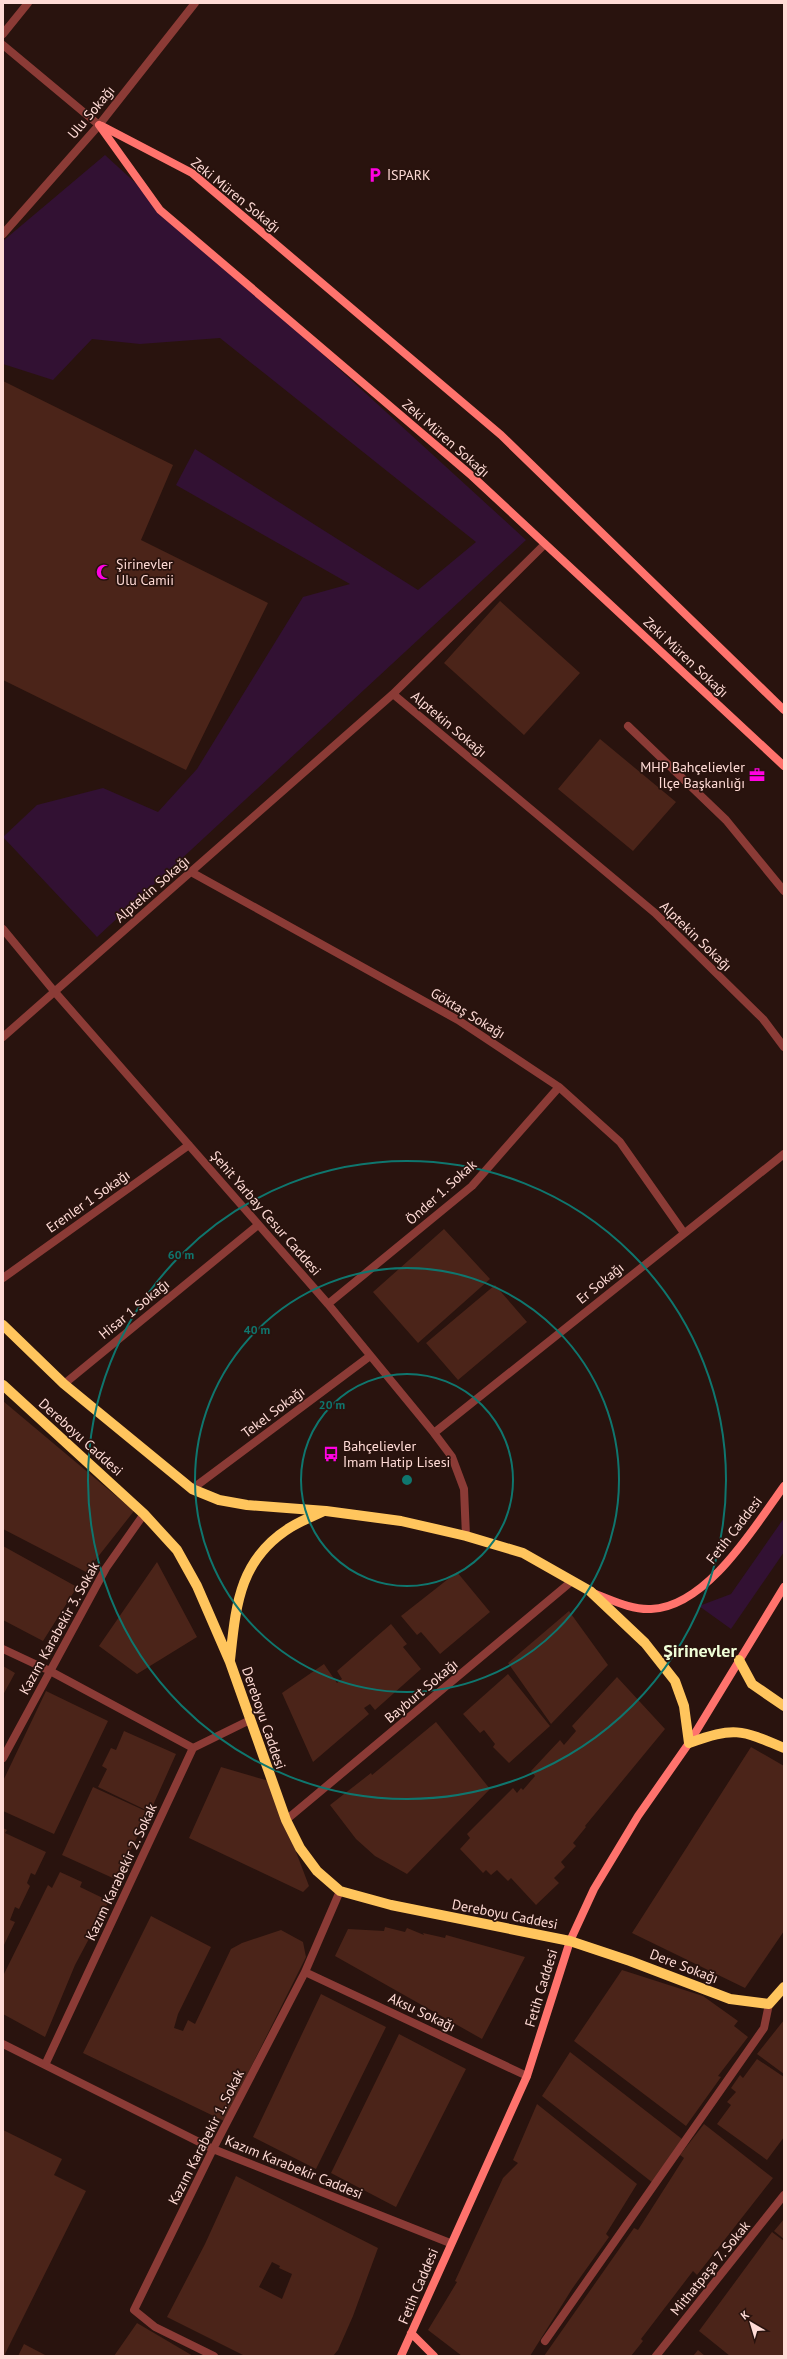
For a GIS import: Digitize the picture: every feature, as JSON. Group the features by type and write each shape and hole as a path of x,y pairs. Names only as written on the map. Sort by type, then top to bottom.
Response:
{"main road":[{"name":"Dereboyu Caddesi","path":"3,1325 64,1384 192,1489 219,1500 247,1505 326,1511 401,1521 466,1536 523,1553 590,1591 645,1643 676,1681 684,1706 688,1743"},
{"name":"Dereboyu Caddesi","path":"3,1385 144,1514 176,1550 197,1586 230,1662 286,1820 300,1848 317,1871 340,1891 391,1906 570,1941"},
{"path":"230,1662 236,1605 246,1574 266,1546 291,1527 326,1511"},
{"path":"739,1660 752,1684 784,1706"},
{"path":"688,1743 717,1733 738,1731 784,1748"},
{"name":"Dere Sokağı","path":"570,1941 630,1961 730,1999 769,2004"},
{"path":"769,2004 784,1987"}],"street":[{"path":"3,34 28,3"},
{"name":"Ulu Sokağı","path":"3,234 99,124 195,3"},
{"name":"Zeki Müren Sokağı","path":"3,45 99,124 192,173 501,435 784,710"},
{"name":"Zeki Müren Sokağı","path":"99,124 160,210 472,476 784,766"},
{"path":"393,694 545,544"},
{"name":"Alptekin Sokağı","path":"3,1037 393,694 655,913 762,1019 784,1047"},
{"path":"628,726 726,820 784,891"},
{"name":"Göktaş Sokağı","path":"191,872 458,1020 559,1087 620,1142 684,1233"},
{"name":"Şehit Yarbay Cesur Caddesi","path":"3,929 54,991 328,1304 434,1433 452,1457 464,1489 466,1536"},
{"name":"Önder 1. Sokak","path":"328,1304 472,1186 559,1087"},
{"name":"Erenler 1 Sokağı","path":"3,1278 189,1145"},
{"name":"Er Sokağı","path":"434,1433 784,1154"},
{"name":"Hisar 1 Sokağı","path":"64,1384 258,1225"},
{"name":"Tekel Sokağı","path":"192,1489 370,1356"},
{"name":"Fetih Caddesi","path":"590,1591 623,1605 652,1609 681,1601 710,1581 736,1553 784,1486"},
{"name":"Kazım Karabekir 3. Sokak","path":"3,1758 106,1568 144,1514"},
{"name":"Bayburt Sokağı","path":"286,1820 572,1582"},
{"name":"Fetih Caddesi","path":"401,2356 450,2243 527,2076 570,1941 594,1889 638,1816 688,1743 784,1588"},
{"path":"3,1649 50,1671 193,1748 250,1720"},
{"name":"Kazım Karabekir 2. Sokak","path":"45,2065 193,1748"},
{"name":"Kazım Karabekir 1. Sokak","path":"214,2356 155,2327 134,2310 213,2149 305,1972 340,1891"},
{"name":"Aksu Sokağı","path":"305,1972 527,2076"},
{"path":"545,2341 764,2028 769,2004"},
{"name":"Kazım Karabekir Caddesi","path":"3,2044 213,2149 450,2243"},
{"name":"Mithatpaşa 7. Sokak","path":"656,2356 784,2196"},
{"path":"411,2333 434,2356"}],"shaded area":[{"path":"105,155 526,540 97,937 3,837 37,805 103,788 158,812 197,769 303,597 350,584 176,485 195,449 418,590 476,542 220,338 140,344 92,339 53,380 3,364 3,241"},
{"path":"784,1518 784,1552 731,1629 699,1606 731,1594"}],"building":[{"name":"Şirinevler Ulu Camii","path":"3,381 173,465 141,540 268,603 186,770 3,680"},
{"path":"500,601 580,673 524,735 444,663"},
{"path":"600,739 676,802 633,851 558,789"},
{"path":"444,1229 490,1279 418,1343 373,1292"},
{"path":"495,1285 527,1322 458,1380 426,1343"},
{"path":"3,1401 134,1511 86,1572 3,1529"},
{"path":"3,1546 77,1587 43,1641 3,1620"},
{"path":"157,1562 197,1637 137,1674 99,1646"},
{"path":"457,1572 490,1612 440,1654 421,1632 417,1635 401,1616"},
{"path":"569,1611 608,1665 551,1724 508,1663"},
{"path":"391,1624 407,1644 403,1647 421,1669 375,1710 370,1704 364,1708 369,1714 313,1762 282,1693 324,1664 337,1683 342,1679 337,1671"},
{"path":"3,1666 15,1673 3,1695"},
{"path":"508,1674 550,1726 509,1763 493,1747 495,1744 484,1730 480,1733 463,1714"},
{"path":"617,1677 665,1729 585,1826 586,1827 573,1843 576,1846 561,1862 565,1867 554,1878 559,1883 536,1905 511,1878 508,1881 497,1870 491,1875 486,1870 483,1873 460,1849 470,1838 467,1834 513,1788 517,1793 521,1788 523,1790 535,1776 531,1771 560,1740 564,1745 576,1731 572,1726"},
{"path":"46,1691 108,1721 54,1834 3,1811 3,1781"},
{"path":"436,1722 490,1789 407,1874 375,1856 356,1839 330,1805 371,1773 372,1775"},
{"path":"124,1731 176,1754 150,1812 98,1787 107,1769 102,1766 111,1748 116,1750"},
{"path":"751,1747 784,1766 784,1931 745,1988 632,1933"},
{"path":"221,1767 269,1781 309,1886 303,1892 189,1838"},
{"path":"93,1787 150,1813 115,1879 62,1855"},
{"path":"3,1828 7,1830 5,1833 46,1852 35,1875 31,1873 27,1883 30,1886 19,1909 15,1907 10,1920 15,1922 3,1947"},
{"path":"60,1872 82,1882 80,1887 109,1901 75,1965 45,2037 3,2014 3,1976 48,1885 52,1888"},
{"path":"151,1916 211,1947 178,2014 174,2028 183,2031 188,2020 195,2024 231,1949 242,1943 281,1930 303,1942 306,1957 224,2121 83,2053"},
{"path":"385,1927 405,1932 407,1928 424,1935 423,1933 445,1938 446,1935 525,1957 482,2039 335,1956 348,1929 384,1931"},
{"path":"622,1970 703,1996 738,2021 734,2026 748,2037 718,2076 721,2077 686,2126 574,2041"},
{"path":"321,1994 386,2027 316,2169 253,2137"},
{"path":"784,2020 784,2074 757,2054"},
{"path":"399,2034 466,2069 396,2207 331,2173"},
{"path":"570,2052 682,2139 653,2183 542,2096"},
{"path":"757,2059 784,2077 784,2137 767,2160 717,2124 731,2105 727,2102 736,2092 731,2088 740,2075 743,2078"},
{"path":"537,2104 637,2184 606,2234 609,2237 572,2289 530,2356 462,2356 428,2330 457,2282 455,2281 503,2178 518,2163 513,2160"},
{"path":"704,2124 773,2178 697,2275 693,2271 641,2339 643,2341 631,2356 544,2356 634,2228 638,2230 684,2158 680,2155"},
{"path":"3,2130 62,2159 54,2175 86,2191 4,2356"},
{"path":"236,2176 378,2248 353,2316 338,2350 333,2356 245,2356 167,2317 205,2244","holes":["272,2262 280,2266 279,2268 292,2274 282,2299 259,2287"]},
{"path":"784,2219 784,2239 774,2231"},
{"path":"772,2232 784,2241 784,2356 730,2356 699,2331"},
{"path":"137,2323 193,2356 114,2356"},
{"path":"24,2344 47,2356 18,2356"},
{"path":"698,2350 705,2356 693,2356"}],"place":[{"name":"İSPARK","path":"375,175"},
{"name":"Şirinevler Ulu Camii","path":"104,572"},
{"name":"MHP Bahçelievler İlçe Başkanlığı","path":"757,775"},
{"name":"Bahçelievler İmam Hatip Lisesi","path":"331,1454"}],"district":[{"name":"Şirinevler","path":"700,1651"}]}
